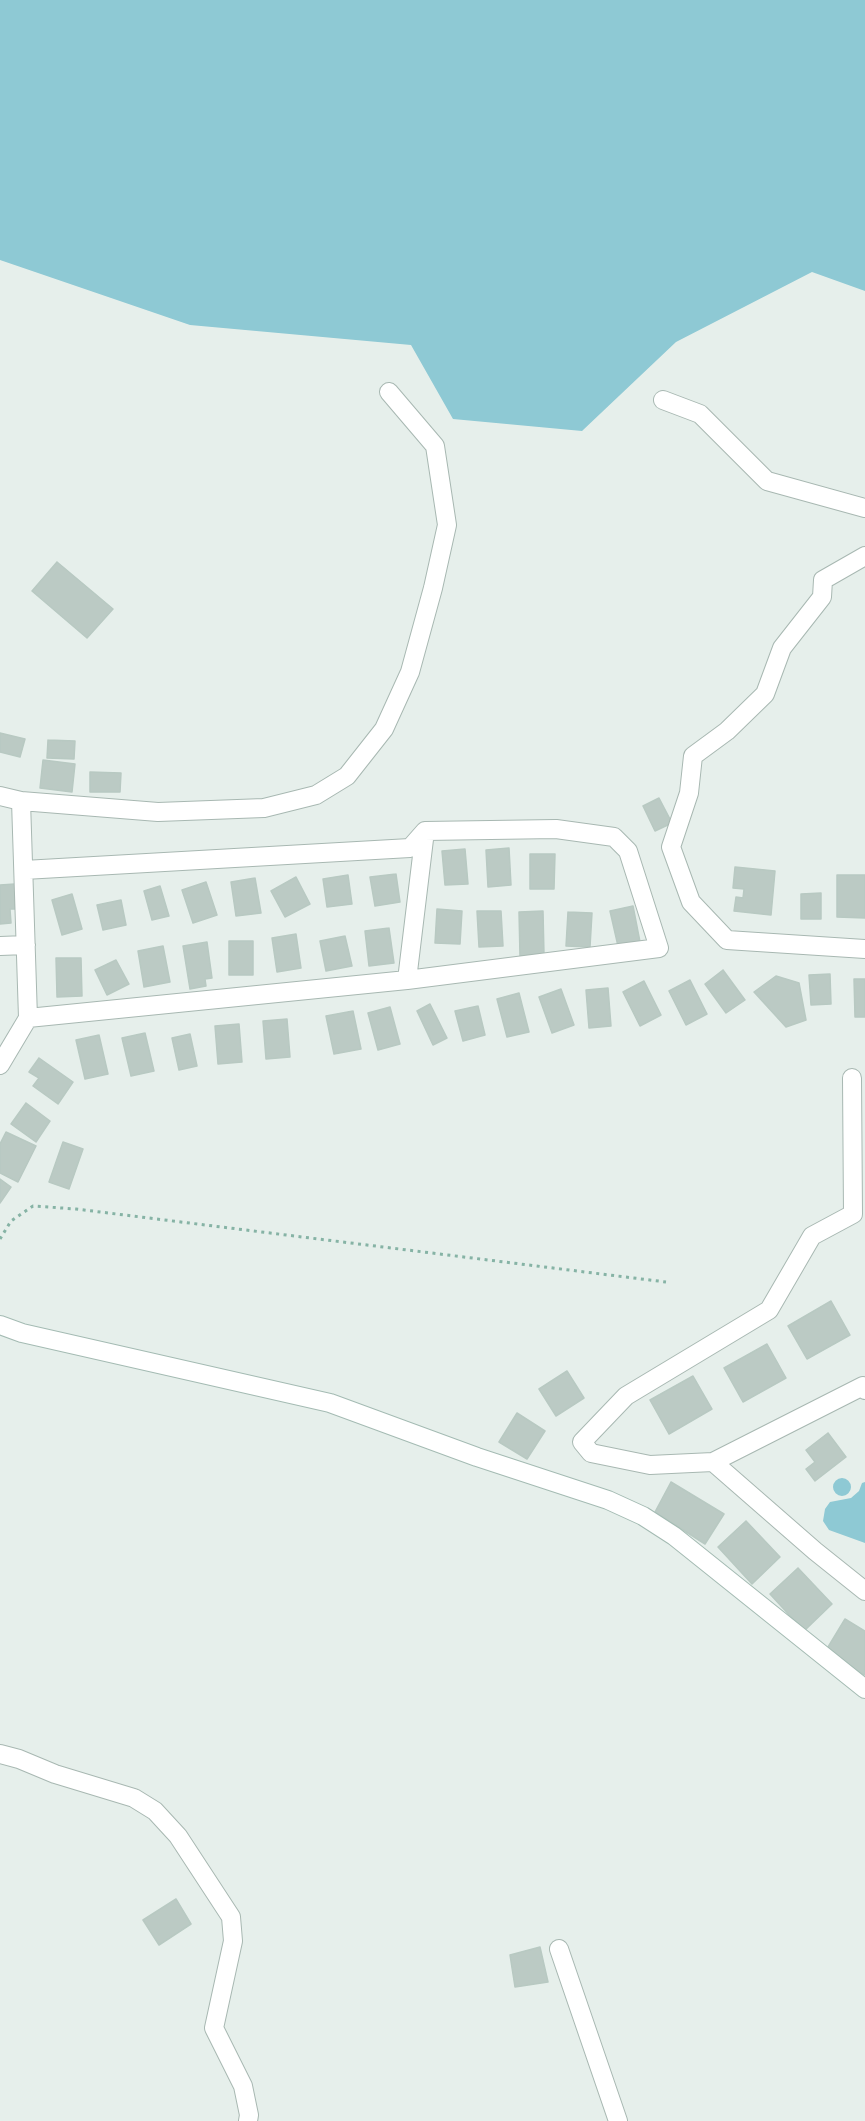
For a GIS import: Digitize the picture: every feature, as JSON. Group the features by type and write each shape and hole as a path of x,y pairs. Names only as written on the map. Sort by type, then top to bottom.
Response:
{"street":[{"path":"0,796 21,801 158,812 264,808 316,795 347,776 384,729 410,672 434,588 447,525 435,446 389,392"},
{"path":"663,400 700,414 767,481 865,508"},
{"path":"865,556 823,580 822,597 782,648 765,694 728,731 693,756 690,793 671,847 691,902 727,940 865,949"},
{"path":"0,1065 28,1018 21,801"},
{"path":"24,870 410,848 425,831 556,829 614,837 628,851 659,948 407,980 28,1018"},
{"path":"407,980 425,831"},
{"path":"0,946 26,945"},
{"path":"852,1078 853,1214 812,1236 769,1310 626,1396 582,1442 591,1453 650,1465 713,1462 863,1386 865,1390"},
{"path":"0,1325 22,1333 330,1403 477,1457 608,1500 643,1516 674,1536 865,1689"},
{"path":"713,1462 815,1551 865,1591"},
{"path":"0,1754 55,1774 134,1798 155,1811 178,1836 231,1917 233,1941 214,2028 243,2086 249,2115 248,2121"},
{"path":"559,1950 618,2121"}],"path":[{"path":"0,1239 11,1221 33,1206 76,1209 666,1282"}],"water":[{"path":"0,0 865,0 865,291 812,272 676,342 582,431 453,419 411,345 190,325 0,260"},
{"path":"842,1478 850,1483 851,1487 846,1495 842,1496 834,1491 833,1487 838,1479"},
{"path":"865,1482 865,1543 829,1530 823,1521 825,1509 830,1502 851,1498"}],"building":[{"path":"57,562 113,609 87,638 32,591"},
{"path":"0,733 25,739 20,757 0,752"},
{"path":"48,740 75,741 74,759 47,758"},
{"path":"43,760 75,764 72,792 40,788"},
{"path":"90,772 121,773 120,792 90,792"},
{"path":"659,798 672,823 655,831 643,806"},
{"path":"509,848 511,885 488,887 486,850"},
{"path":"465,849 468,884 445,885 442,851"},
{"path":"530,854 555,854 554,889 530,889"},
{"path":"735,867 775,871 771,915 734,911 736,897 743,898 744,889 733,888"},
{"path":"396,874 400,902 375,906 370,877"},
{"path":"348,875 352,904 327,907 323,879"},
{"path":"837,875 865,875 865,918 837,917"},
{"path":"296,877 310,904 285,917 271,891"},
{"path":"255,878 261,913 236,916 231,882"},
{"path":"206,882 217,915 193,923 182,890"},
{"path":"15,884 16,909 10,909 11,923 0,924 0,885"},
{"path":"160,886 169,916 152,920 144,891"},
{"path":"821,893 821,919 801,919 801,894"},
{"path":"72,894 82,929 62,935 52,900"},
{"path":"121,900 126,925 103,930 97,905"},
{"path":"633,906 640,942 618,946 610,911"},
{"path":"437,909 462,911 460,944 435,943"},
{"path":"477,911 501,911 503,946 479,947"},
{"path":"543,911 544,955 520,956 519,912"},
{"path":"568,912 592,913 590,947 566,946"},
{"path":"389,928 394,963 369,966 365,931"},
{"path":"296,934 301,968 277,972 272,938"},
{"path":"345,936 352,966 326,971 320,941"},
{"path":"229,941 253,941 253,975 229,975"},
{"path":"207,942 212,978 205,979 206,986 190,989 183,946"},
{"path":"163,946 170,982 144,987 138,951"},
{"path":"56,958 81,958 82,996 57,997"},
{"path":"116,960 129,984 107,995 95,970"},
{"path":"723,970 745,1000 726,1013 705,984"},
{"path":"830,974 831,1004 811,1005 809,975"},
{"path":"776,976 799,983 806,1020 786,1027 754,992"},
{"path":"854,979 865,979 865,1017 855,1017"},
{"path":"690,980 707,1014 686,1025 669,991"},
{"path":"644,981 661,1015 640,1026 623,992"},
{"path":"608,988 611,1026 589,1028 586,990"},
{"path":"561,989 574,1025 552,1033 539,997"},
{"path":"519,993 529,1032 507,1037 497,999"},
{"path":"430,1004 447,1038 433,1045 417,1011"},
{"path":"478,1006 485,1035 463,1041 455,1011"},
{"path":"390,1007 400,1044 378,1050 368,1013"},
{"path":"353,1011 361,1049 334,1054 326,1016"},
{"path":"287,1019 290,1057 266,1059 263,1021"},
{"path":"239,1024 242,1062 218,1064 215,1026"},
{"path":"145,1033 154,1071 131,1076 122,1038"},
{"path":"190,1034 197,1066 179,1070 172,1038"},
{"path":"99,1035 108,1074 85,1079 76,1040"},
{"path":"39,1058 73,1082 58,1104 33,1086 39,1078 29,1072"},
{"path":"26,1103 50,1121 36,1142 11,1124"},
{"path":"6,1132 36,1146 18,1182 0,1173 0,1144"},
{"path":"63,1142 83,1149 69,1189 49,1182"},
{"path":"0,1179 11,1187 0,1203"},
{"path":"831,1301 850,1335 807,1359 788,1326"},
{"path":"767,1344 786,1378 743,1402 724,1368"},
{"path":"567,1371 584,1398 556,1416 539,1389"},
{"path":"693,1376 712,1409 669,1434 650,1400"},
{"path":"517,1413 545,1431 527,1459 499,1442"},
{"path":"828,1433 846,1457 815,1481 806,1469 815,1462 806,1450"},
{"path":"671,1482 724,1514 705,1544 655,1512"},
{"path":"746,1521 780,1557 752,1584 718,1547"},
{"path":"798,1568 832,1604 804,1631 770,1594"},
{"path":"845,1619 865,1631 865,1675 825,1652"},
{"path":"176,1899 191,1924 159,1945 143,1920"},
{"path":"540,1947 548,1982 515,1987 510,1955"}]}
